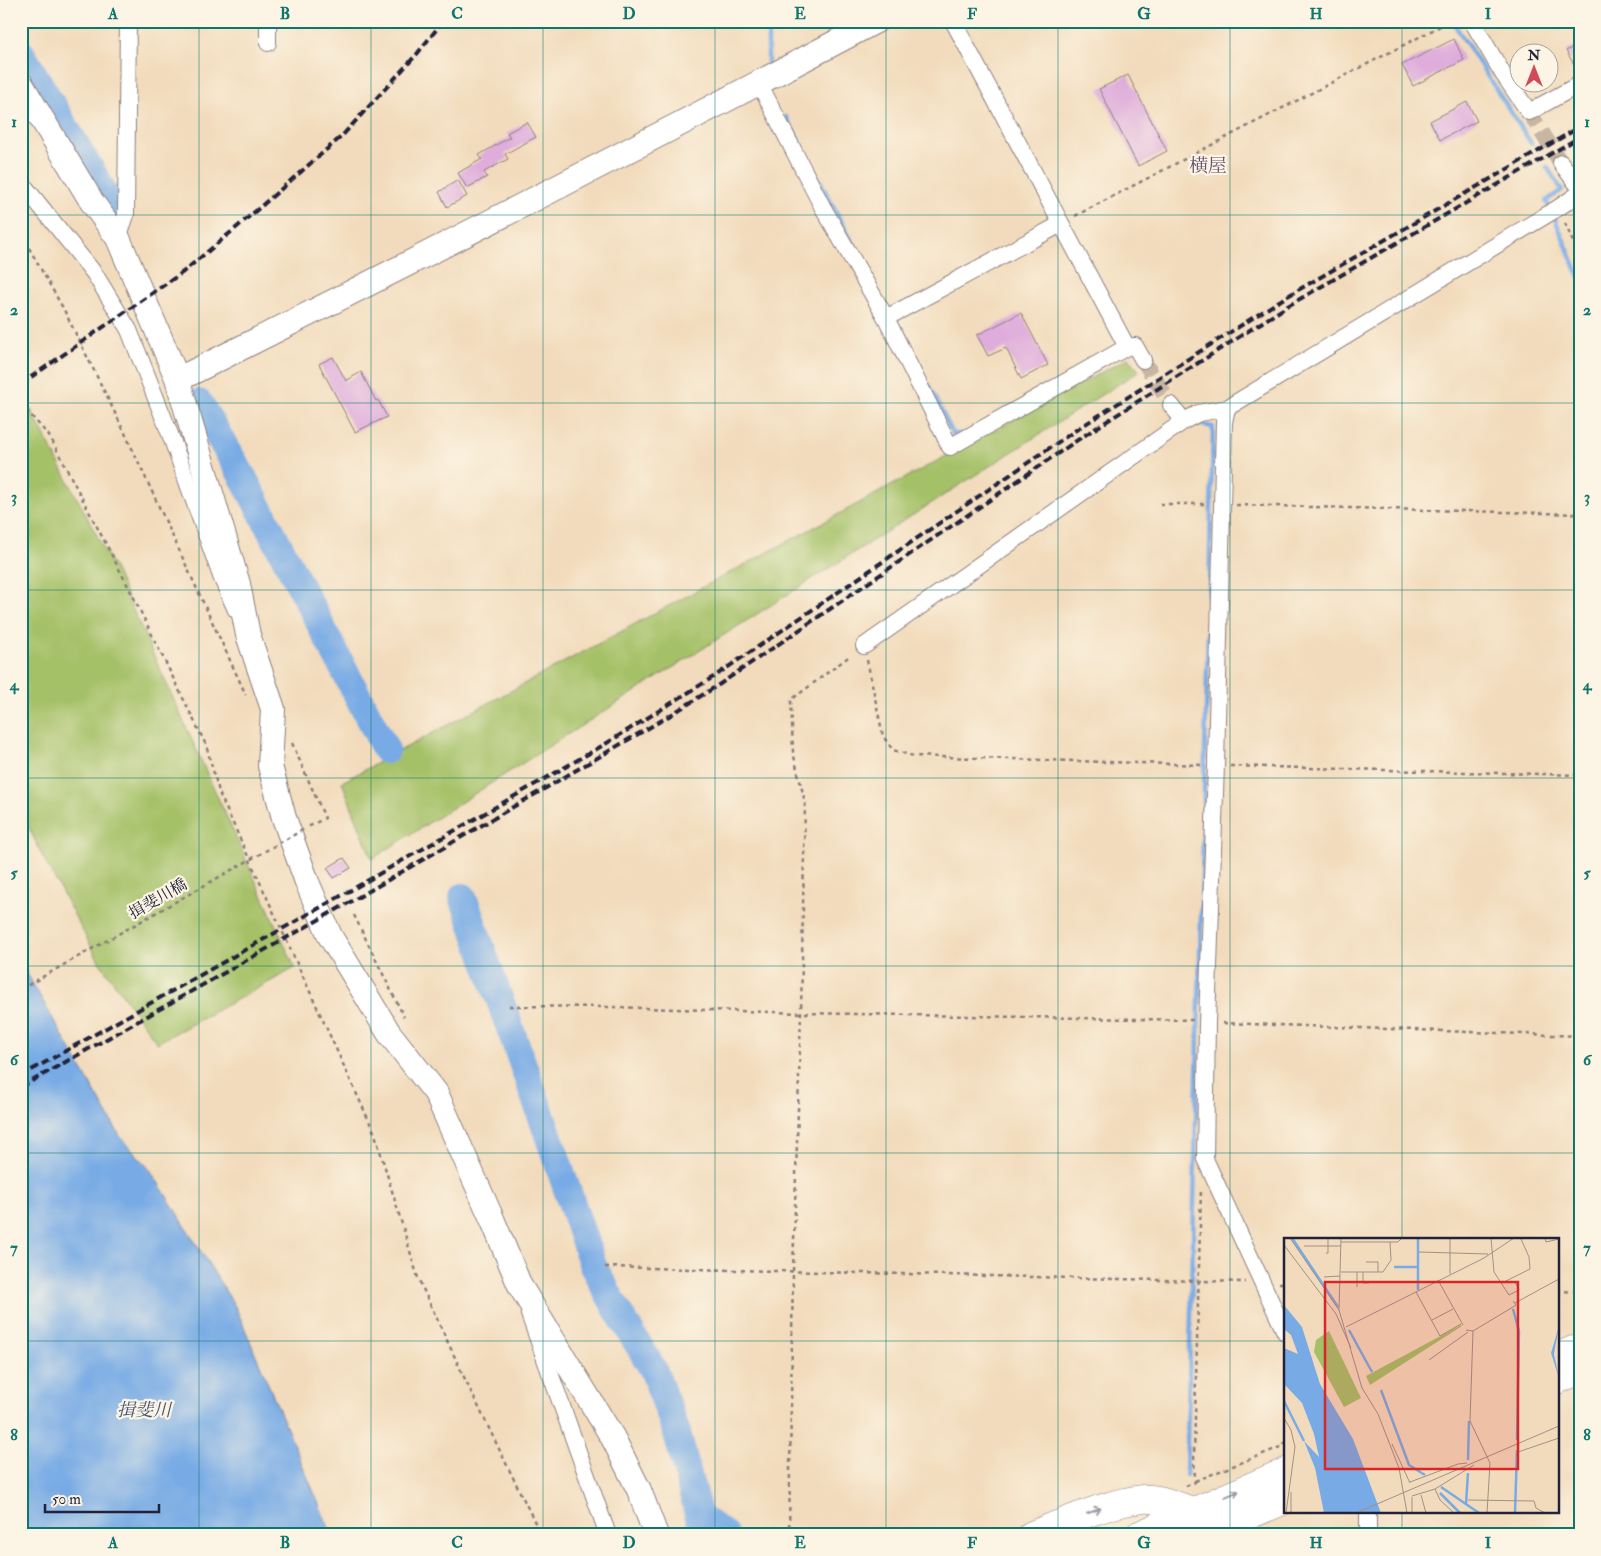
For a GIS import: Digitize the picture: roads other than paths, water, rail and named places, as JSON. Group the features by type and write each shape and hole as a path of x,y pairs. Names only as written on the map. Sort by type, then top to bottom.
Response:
{"highway":[{"path":"1558,1357 1580,1348"},
{"path":"1558,1380 1580,1370"},
{"path":"1139,1535 1284,1472"},
{"path":"1032,1535 1103,1508 1145,1498 1174,1504 1234,1527 1284,1501"}],"street":[{"path":"118,238 126,215 128,21"},
{"path":"268,21 268,43"},
{"path":"177,378 189,374 340,299 876,21"},
{"path":"953,21 1127,348"},
{"path":"1472,21 1503,74 1529,112 1580,84"},
{"path":"759,83 822,206 886,318 950,447 1127,348 1135,346 1142,360"},
{"path":"21,84 92,202 118,238 177,378 238,584 248,635"},
{"path":"864,646 1184,421 1199,413 1227,408 1558,208 1578,183 1562,163"},
{"path":"21,182 94,273 129,330 170,434 222,580 248,635 273,709 270,766 284,818 307,882 330,936 359,984 389,1033 436,1093 520,1286 542,1354 608,1535"},
{"path":"886,318 1060,224"},
{"path":"1172,405 1184,421"},
{"path":"1227,408 1224,422 1216,765 1207,1023 1205,1159 1284,1330"},
{"path":"520,1286 613,1438 639,1490 656,1535"},
{"path":"1368,1514 1368,1535"}],"water":[{"name":"揖斐川","path":"21,963 120,1136 151,1171 236,1308 332,1535 21,1535"}],"waterway":[{"path":"768,21 768,70"},
{"path":"1452,21 1531,143"},
{"path":"21,53 112,206"},
{"path":"786,117 855,247"},
{"path":"1547,167 1562,190 1546,201 1549,207"},
{"path":"1555,219 1580,278"},
{"path":"928,384 953,434 962,434"},
{"path":"199,403 244,479 386,750"},
{"path":"1186,1475 1213,427 1194,423"},
{"path":"463,897 593,1266 653,1369 677,1433 699,1517 725,1535"}],"tunnel":[{"path":"1529,112 1561,163"},
{"path":"1143,360 1171,405"}],"railway":[{"path":"21,384 183,272 236,228 341,137 417,54 443,21"},
{"path":"21,1076 607,743 715,676 1076,430 1281,300 1580,127"},
{"path":"21,1087 352,901 669,716 720,684 1082,437 1286,307 1580,137"}],"district":[{"name":"横屋","path":"1208,166"}]}
